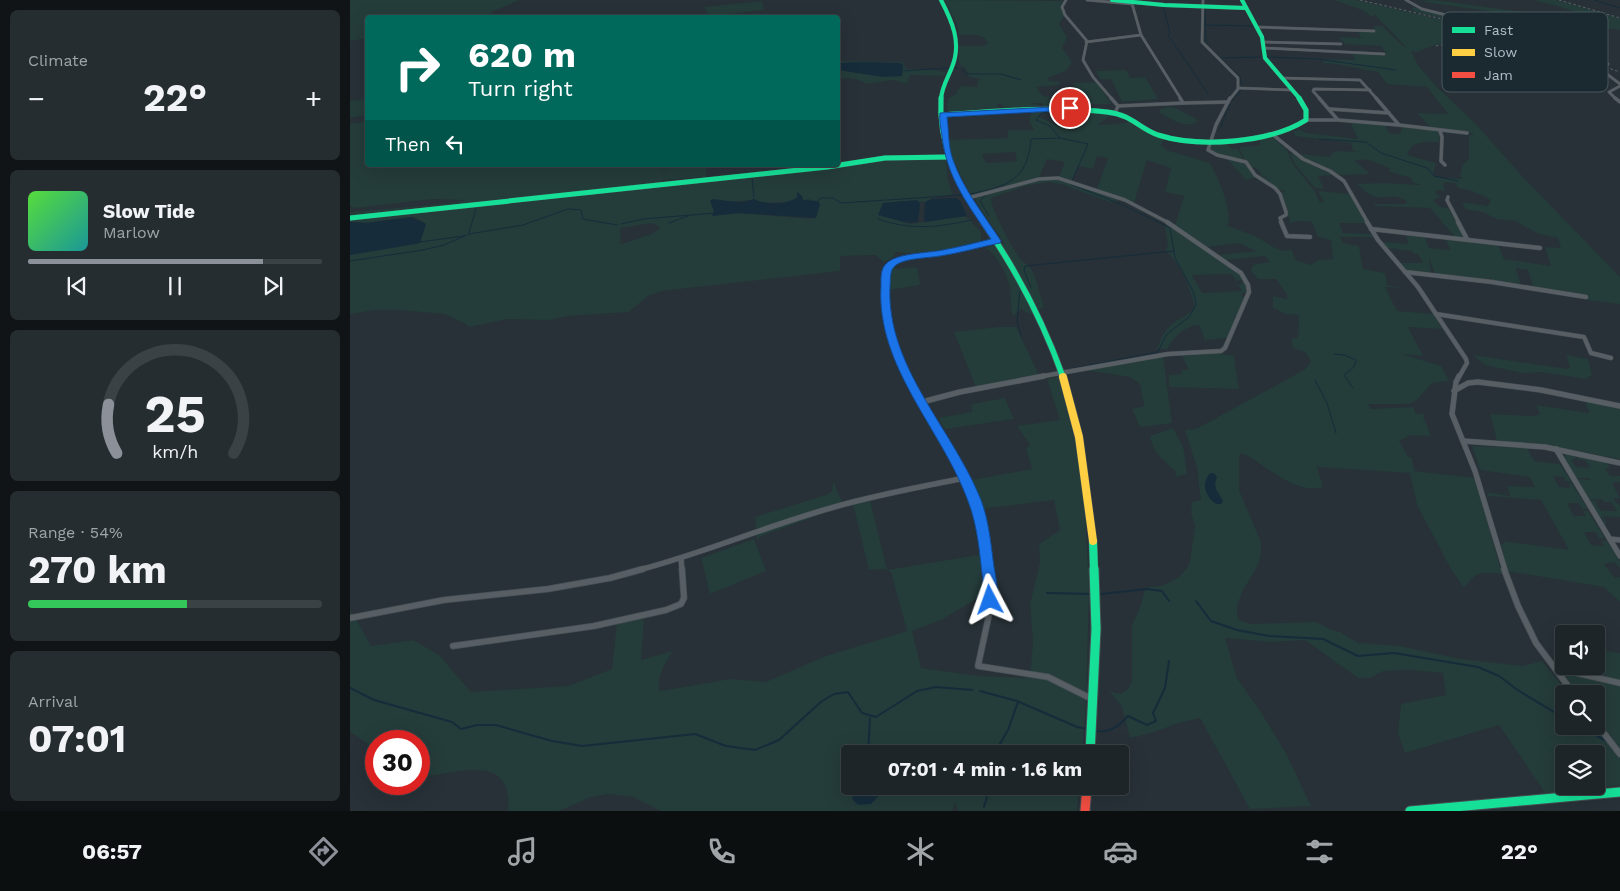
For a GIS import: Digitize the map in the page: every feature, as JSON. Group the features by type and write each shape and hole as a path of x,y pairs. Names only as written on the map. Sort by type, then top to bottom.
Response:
{"street":[{"path":"941,0 954,26 955,41 955,62 942,92 948,158 968,198 997,241 1034,306 1076,419 1091,521 1094,577 1094,700 1091,745"},
{"path":"1066,0 1062,6 1065,15 1083,34 1086,42 1083,60 1093,77 1118,106"},
{"path":"1087,0 1203,3 1246,8"},
{"path":"1112,0 1131,2"},
{"path":"1242,0 1263,45 1265,58 1304,105 1306,120"},
{"path":"1406,0 1422,8 1442,13"},
{"path":"1131,2 1141,35 1183,103"},
{"path":"1203,3 1202,42 1238,78 1236,93 1228,102 1210,140 1208,150 1211,153 1246,162 1255,175 1275,188 1280,194 1286,212 1286,215 1280,218 1287,236 1310,237"},
{"path":"1256,28 1374,31"},
{"path":"1086,42 1141,35"},
{"path":"1263,45 1341,44"},
{"path":"1263,45 1384,54"},
{"path":"1608,75 1620,85 1609,92 1610,95 1620,102"},
{"path":"1281,78 1362,81 1399,125"},
{"path":"1238,88 1292,90"},
{"path":"1338,120 1314,90 1370,90"},
{"path":"1118,106 1228,102"},
{"path":"1115,113 1118,106"},
{"path":"943,115 1065,108 1115,113 1132,118 1158,135 1181,139 1210,140 1272,134 1297,127 1306,120 1338,120 1467,133"},
{"path":"1329,109 1389,113"},
{"path":"1440,131 1442,136 1441,160 1445,165"},
{"path":"1272,134 1303,159 1344,181 1371,229 1387,252 1406,272 1466,359 1466,363 1456,382 1452,414 1475,471 1509,586 1536,642 1555,668"},
{"path":"840,165 885,158 948,158"},
{"path":"350,218 827,167"},
{"path":"922,402 960,392 1168,354 1221,351 1225,348 1249,292 1245,278 1217,255 1168,222 1125,200 1058,178 1039,179 968,198"},
{"path":"1448,197 1447,200 1467,239"},
{"path":"1371,229 1540,248"},
{"path":"997,241 942,253 897,260 890,264 886,271 885,300 892,343 922,402 965,478 980,518 991,590 990,609 978,666 1050,678 1085,698 1094,700"},
{"path":"1406,272 1492,282 1586,297"},
{"path":"1436,314 1584,337 1591,353 1610,358"},
{"path":"1454,390 1468,383 1478,382 1542,390 1620,406"},
{"path":"1464,441 1556,449 1620,463"},
{"path":"1556,449 1620,556"},
{"path":"350,618 444,600 548,589 610,578 681,559 829,508 965,478"},
{"path":"1610,539 1620,540"},
{"path":"453,646 594,626 666,610 681,604 684,598 681,559"},
{"path":"1585,675 1620,683"},
{"path":"1605,734 1619,752"},
{"path":"1410,811 1620,792"},
{"path":"1085,811 1086,795"}],"green space":[{"path":"350,0 520,0 491,12 490,15 365,15 365,38 350,41"},
{"path":"944,0 1063,1 1060,6 1064,16 1059,24 1067,37 1062,48 1072,62 1067,70 1048,78 1049,81 1060,82 1059,85 1037,87 1039,92 1050,97 1048,99 1057,102 1077,91 1073,83 1096,82 1112,104 1084,104 1079,92 1070,98 1071,106 1045,107 1042,103 1031,103 1040,107 1005,109 1002,104 997,104 999,110 948,112 947,104 949,98 958,93 956,91 962,86 979,87 977,86 978,80 981,79 969,77 965,68 961,67 959,46 983,46 988,43 983,37 959,35 957,24"},
{"path":"1334,0 1357,0 1442,20 1442,44 1417,52 1411,51 1418,65 1620,277 1620,304 1587,300 1585,296 1533,287 1528,270 1516,268 1521,286 1493,281 1490,277 1489,281 1435,274 1429,258 1431,274 1407,271 1399,263 1423,263 1418,254 1414,254 1412,251 1387,248 1382,242 1409,244 1405,234 1424,236 1429,248 1450,250 1446,239 1498,245 1504,259 1551,266 1545,247 1561,248 1558,238 1539,234 1515,221 1497,219 1483,212 1465,209 1462,202 1488,206 1491,200 1472,191 1458,188 1455,183 1446,182 1443,184 1445,191 1438,190 1435,193 1441,197 1433,200 1440,207 1448,208 1466,238 1456,238 1430,208 1375,206 1374,204 1406,204 1407,202 1397,197 1382,198 1373,196 1357,184 1420,184 1413,183 1411,178 1390,172 1388,170 1391,169 1373,162 1355,161 1370,174 1340,175 1331,171 1334,175 1318,176 1324,189 1315,188 1294,163 1290,153 1329,157 1335,151 1359,152 1353,151 1351,143 1295,136 1294,131 1300,130 1307,133 1358,139 1350,122 1385,124 1389,133 1399,134 1402,131 1400,126 1437,131 1439,132 1439,142 1416,144 1409,150 1407,155 1436,163 1433,174 1435,177 1462,179 1460,176 1462,166 1469,158 1469,135 1474,135 1472,133 1432,129 1417,113 1448,114 1427,87 1387,84 1378,72 1323,63 1323,60 1268,58 1355,60 1352,53 1384,54 1386,53 1381,46 1345,44 1339,37 1361,38 1358,31 1375,32 1374,26 1382,26 1407,48 1375,15 1372,17 1362,10"},
{"path":"1435,0 1522,12 1495,12 1418,1"},
{"path":"1533,0 1556,0 1599,12 1575,12"},
{"path":"762,1 764,10 710,15 704,7"},
{"path":"1413,7 1442,14 1442,18 1412,11"},
{"path":"1608,15 1620,18 1620,30 1608,28 1608,24 1610,24 1608,23"},
{"path":"840,61 903,62 906,69 927,69 946,72 944,76 910,75 907,84 893,80 867,84 856,79 840,78"},
{"path":"1126,70 1130,78 1145,77 1158,99 1122,102 1111,79 1100,79 1096,71"},
{"path":"365,99 365,115 350,118 350,101"},
{"path":"1167,107 1175,108 1195,118 1197,122 1183,124 1160,113 1160,109"},
{"path":"1065,109 1111,115 1098,125 1134,121 1168,140 1164,139 1161,145 1166,150 1210,163 1226,202 1229,219 1228,226 1255,236 1275,248 1285,251 1291,249 1296,260 1311,265 1318,260 1333,259 1331,240 1318,237 1312,222 1298,221 1289,223 1290,218 1285,213 1277,194 1286,191 1278,190 1262,178 1268,176 1260,177 1258,175 1262,175 1256,168 1252,167 1257,177 1246,180 1228,160 1214,154 1209,149 1211,142 1227,143 1232,149 1238,149 1243,159 1240,161 1246,164 1239,147 1260,145 1260,138 1272,137 1287,150 1293,164 1314,190 1320,203 1324,202 1318,191 1350,194 1366,223 1339,223 1343,233 1372,234 1374,237 1340,237 1343,243 1359,246 1363,269 1385,273 1387,285 1403,288 1385,287 1397,311 1433,314 1442,329 1408,327 1423,356 1402,354 1441,366 1449,381 1432,383 1417,400 1409,404 1368,404 1371,409 1413,407 1416,414 1424,414 1424,418 1422,418 1431,436 1406,435 1408,437 1399,441 1408,457 1411,457 1415,471 1475,478 1502,574 1478,574 1463,587 1451,569 1417,505 1410,473 1318,467 1316,464 1323,487 1303,487 1283,479 1241,453 1239,457 1239,490 1261,542 1261,555 1256,569 1240,598 1237,613 1239,620 1251,624 1316,622 1340,632 1358,643 1400,646 1460,659 1523,666 1542,661 1561,685 1555,685 1555,735 1601,735 1620,759 1620,785 1605,787 1605,745 1555,745 1555,793 1546,794 1499,725 1405,753 1398,734 1401,704 1446,695 1443,673 1410,670 1383,671 1370,678 1358,678 1305,640 1271,642 1225,638 1237,678 1259,709 1287,755 1310,804 1314,806 1250,809 1200,718 1130,738 1122,707 1109,690 1121,693 1127,690 1131,684 1132,625 1141,605 1144,592 1149,587 1161,586 1179,577 1190,562 1195,526 1191,513 1192,502 1201,500 1197,468 1185,430 1196,429 1304,370 1311,362 1305,352 1293,348 1291,339 1298,336 1299,316 1295,314 1288,315 1273,308 1273,296 1287,299 1287,295 1276,279 1258,279 1251,271 1253,265 1270,262 1265,256 1225,260 1219,255 1256,251 1240,243 1207,247 1178,228 1175,225 1184,196 1165,192 1171,168 1147,160 1134,203 1097,189 1108,158 1097,156 1093,169 1078,166 1072,180 1085,188 1121,200 1111,202 1064,185 1049,182 1025,186 991,198 997,217 1015,251 1032,270 1044,307 1029,314 1021,309 1013,316 1010,288 1006,275 1000,263 985,248 1004,243 976,202 975,196 970,195 950,153 948,140 1008,138 1008,130 1034,130 1029,120 1032,111 1043,110 1039,117 1057,126 1057,112 1052,110","holes":["1015,152 1017,161 986,163 982,154","1047,159 1065,162 1059,177 1039,178"]},
{"path":"365,121 365,167 663,167 664,173 665,167 707,167 706,177 663,180 661,183 350,215 350,212 454,203 465,200 433,199 356,208 350,206 350,124"},
{"path":"893,159 946,160 948,181 953,194 932,198 925,202 883,203 882,216 911,224 964,216 973,221 972,224 979,229 981,236 980,242 949,249 917,253 896,252 893,257 884,262 875,255 840,256 840,271 661,291 648,296 629,312 568,316 548,320 508,319 469,327 445,314 374,310 350,314 350,255 421,242 425,223 414,217 366,223 350,222 350,219 821,167 840,167 840,165","holes":["797,193 802,196 803,200 810,199 813,219 738,213 712,216 714,211 712,199 728,202 752,200 765,203 787,202 797,198","652,223 660,228 652,234 621,244 620,228"]},
{"path":"1167,224 1238,271 1243,280 1236,281 1232,274 1192,275 1202,293 1242,291 1238,285 1245,281 1247,293 1242,293 1242,297 1246,296 1237,316 1235,316 1234,320 1236,321 1227,338 1205,340 1199,325 1189,327 1180,332 1167,349 1157,349 1161,339 1172,324 1190,312 1194,306 1184,276 1166,250 1168,246 1165,226"},
{"path":"894,265 895,269 917,267 920,285 889,290 891,270"},
{"path":"1016,327 1039,375 976,388 954,332"},
{"path":"1216,353 1234,356 1239,389 1169,387 1169,375 1182,374 1181,370 1189,370 1182,356"},
{"path":"1473,355 1567,369 1570,367 1566,355 1588,359 1592,375 1586,379 1540,372 1523,373 1485,365"},
{"path":"1163,356 1172,423 1140,427 1132,409 1144,406 1140,384 1130,377 1086,370"},
{"path":"1058,377 1061,379 1062,391 1071,415 1084,493 1089,588 1086,704 1083,745 841,745 841,795 854,795 852,799 864,795 1078,795 1077,811 958,811 955,803 952,811 661,811 633,797 608,794 591,797 559,811 507,811 509,802 506,788 500,778 491,772 467,770 430,776 430,730 365,730 365,742 350,732 350,612 352,612 371,646 413,640 439,655 471,692 568,686 612,669 617,623 638,619 644,620 641,660 673,651 664,665 660,676 660,691 730,679 766,682 823,657 907,631 891,572 883,569 869,570 853,504 870,500 887,570 980,556 985,594 941,620 912,631 921,668 979,676 1030,678 1033,642 1030,604 1040,563 1039,544 1060,530 1054,500 981,509 971,480 1032,469 1026,449 1030,445 1017,426 1060,420 1047,379"},
{"path":"1005,398 1014,419 945,429 938,418 972,412 971,404"},
{"path":"1584,399 1620,407 1620,459 1547,445 1497,441 1490,414 1533,416 1540,414 1536,405 1589,413"},
{"path":"1173,428 1183,446 1187,474 1175,477 1176,472 1156,452 1150,436"},
{"path":"1472,446 1527,448 1534,461 1560,464 1572,482 1566,481 1563,477 1553,476 1559,487 1570,488 1568,483 1572,484 1588,509 1582,509 1579,503 1567,503 1574,516 1586,516 1583,511 1588,511 1605,538 1599,538 1596,532 1584,532 1591,545 1604,546 1601,541 1607,541 1620,561 1620,568 1614,562 1604,564 1615,578 1620,577 1620,602 1604,587 1507,571 1501,544 1504,544 1503,541 1569,550 1541,500 1488,496 1487,492 1510,496 1507,486 1535,487 1530,477 1480,470"},
{"path":"1567,453 1573,454 1576,459 1571,460 1576,467 1590,468 1585,460 1578,459 1575,454 1606,461 1610,468 1605,468 1610,476 1620,476 1620,482 1613,482 1613,485 1620,498 1613,499 1620,506 1620,517 1603,516 1607,524 1604,523 1590,500 1601,501 1595,502 1601,511 1617,511 1611,502 1604,502 1602,499 1589,499 1576,479 1591,480 1589,478 1576,478 1564,457"},
{"path":"833,481 844,506 761,536 757,540 755,517 829,494 832,491"},
{"path":"754,539 766,571 710,594 701,558"},
{"path":"1605,650 1620,653 1620,681 1606,678"},
{"path":"1567,675 1571,675 1620,686 1620,748 1605,729 1605,685 1572,685"}],"water":[{"path":"840,63 901,63 903,65 902,76 883,77 840,70"},
{"path":"797,192 802,196 803,200 818,201 820,204 816,218 738,213 712,216 714,211 710,201 712,199 738,202 754,199 764,202 781,203 797,198"},
{"path":"956,198 961,202 967,216 924,222 925,202 932,199"},
{"path":"917,200 920,203 918,222 908,223 878,215 883,203"},
{"path":"411,217 426,224 420,243 350,255 350,222 366,223"},
{"path":"854,795 878,795 871,804 858,805 852,799"}],"waterway":[{"path":"1594,0 1620,8"},
{"path":"1163,6 1170,33 1168,35 1208,94"},
{"path":"1205,9 1205,25"},
{"path":"1205,25 1254,26"},
{"path":"1205,25 1206,45"},
{"path":"1218,56 1240,77 1242,87"},
{"path":"1222,58 1261,57"},
{"path":"1267,57 1317,59 1396,70"},
{"path":"903,71 949,68"},
{"path":"962,69 966,74 1001,74 1021,80"},
{"path":"1232,101 1242,89"},
{"path":"1224,118 1230,104"},
{"path":"1047,112 1041,114 1036,120 1050,126 1060,138"},
{"path":"1221,127 1223,120"},
{"path":"969,194 1004,185 1013,180 1025,164 1031,139 1060,138"},
{"path":"1060,138 1088,144 1072,181"},
{"path":"1319,139 1366,142 1381,153 1427,168 1434,176 1458,181"},
{"path":"752,177 754,198"},
{"path":"1070,184 1125,206 1170,228 1174,251"},
{"path":"817,202 821,198 833,198 841,203 963,195"},
{"path":"986,195 980,201 989,216"},
{"path":"469,233 476,208"},
{"path":"350,261 444,245 469,234 523,225 568,209 581,210 583,219 617,225"},
{"path":"621,224 643,219 715,213"},
{"path":"669,223 688,216"},
{"path":"878,219 891,223 925,227 972,220"},
{"path":"420,242 464,236"},
{"path":"1031,288 1024,270 1025,266 1174,251"},
{"path":"1074,368 1158,352 1166,335 1190,316 1196,304 1193,291 1175,258 1174,251"},
{"path":"1020,291 1017,322 1021,335"},
{"path":"1334,354 1344,355 1356,360 1354,367 1344,375 1353,388"},
{"path":"1315,380 1327,403 1336,433"},
{"path":"1212,477 1210,486 1218,501"},
{"path":"1100,594 1148,589 1162,591 1169,601"},
{"path":"1047,593 1091,594"},
{"path":"1196,601 1211,621 1237,630 1269,636 1323,639 1358,656 1394,653 1478,667 1499,676 1519,691 1555,713"},
{"path":"1095,731 1105,731 1113,728 1128,716 1147,725 1156,721 1153,713 1165,688 1169,661"},
{"path":"350,688 374,700 452,722 461,729 477,725 496,725 552,741 582,746 695,734 726,746 755,750 779,740 822,701 834,694 848,692 862,713 876,717 917,691 936,687 972,690"},
{"path":"980,691 1017,701 1077,727 1087,729"},
{"path":"999,745 1008,730 1018,702"},
{"path":"868,745 870,718"},
{"path":"1595,735 1608,742"},
{"path":"984,807 987,795"}],"railway":[{"path":"1360,0 1442,19"},
{"path":"1559,0 1600,12"},
{"path":"1608,14 1620,18"},
{"path":"1436,46 1442,45"},
{"path":"1608,68 1620,72"}],"traffic: fast":[{"path":"941,0 952,23 957,48 956,57 943,86 941,96 942,123 949,160 973,207 1020,278 1047,334 1063,377"},
{"path":"1112,0 1164,5 1246,8"},
{"path":"943,115 1038,109 1104,112 1128,117 1158,135 1191,141 1257,138 1294,128 1306,120 1306,110 1303,103 1265,58 1262,37 1242,0"},
{"path":"840,165 885,158 948,157"},
{"path":"350,218 827,167"},
{"path":"1090,745 1096,629 1093,541"},
{"path":"1410,811 1620,792"}],"traffic: slow":[{"path":"1063,377 1079,437 1093,541"}],"traffic: jam":[{"path":"1085,811 1086,795"}],"route":[{"path":"990,600 991,590 980,518 974,500 965,478 910,381 892,343 885,300 886,271 890,264 897,260 942,253 997,241 964,191 948,158 943,115 1070,108"}]}
